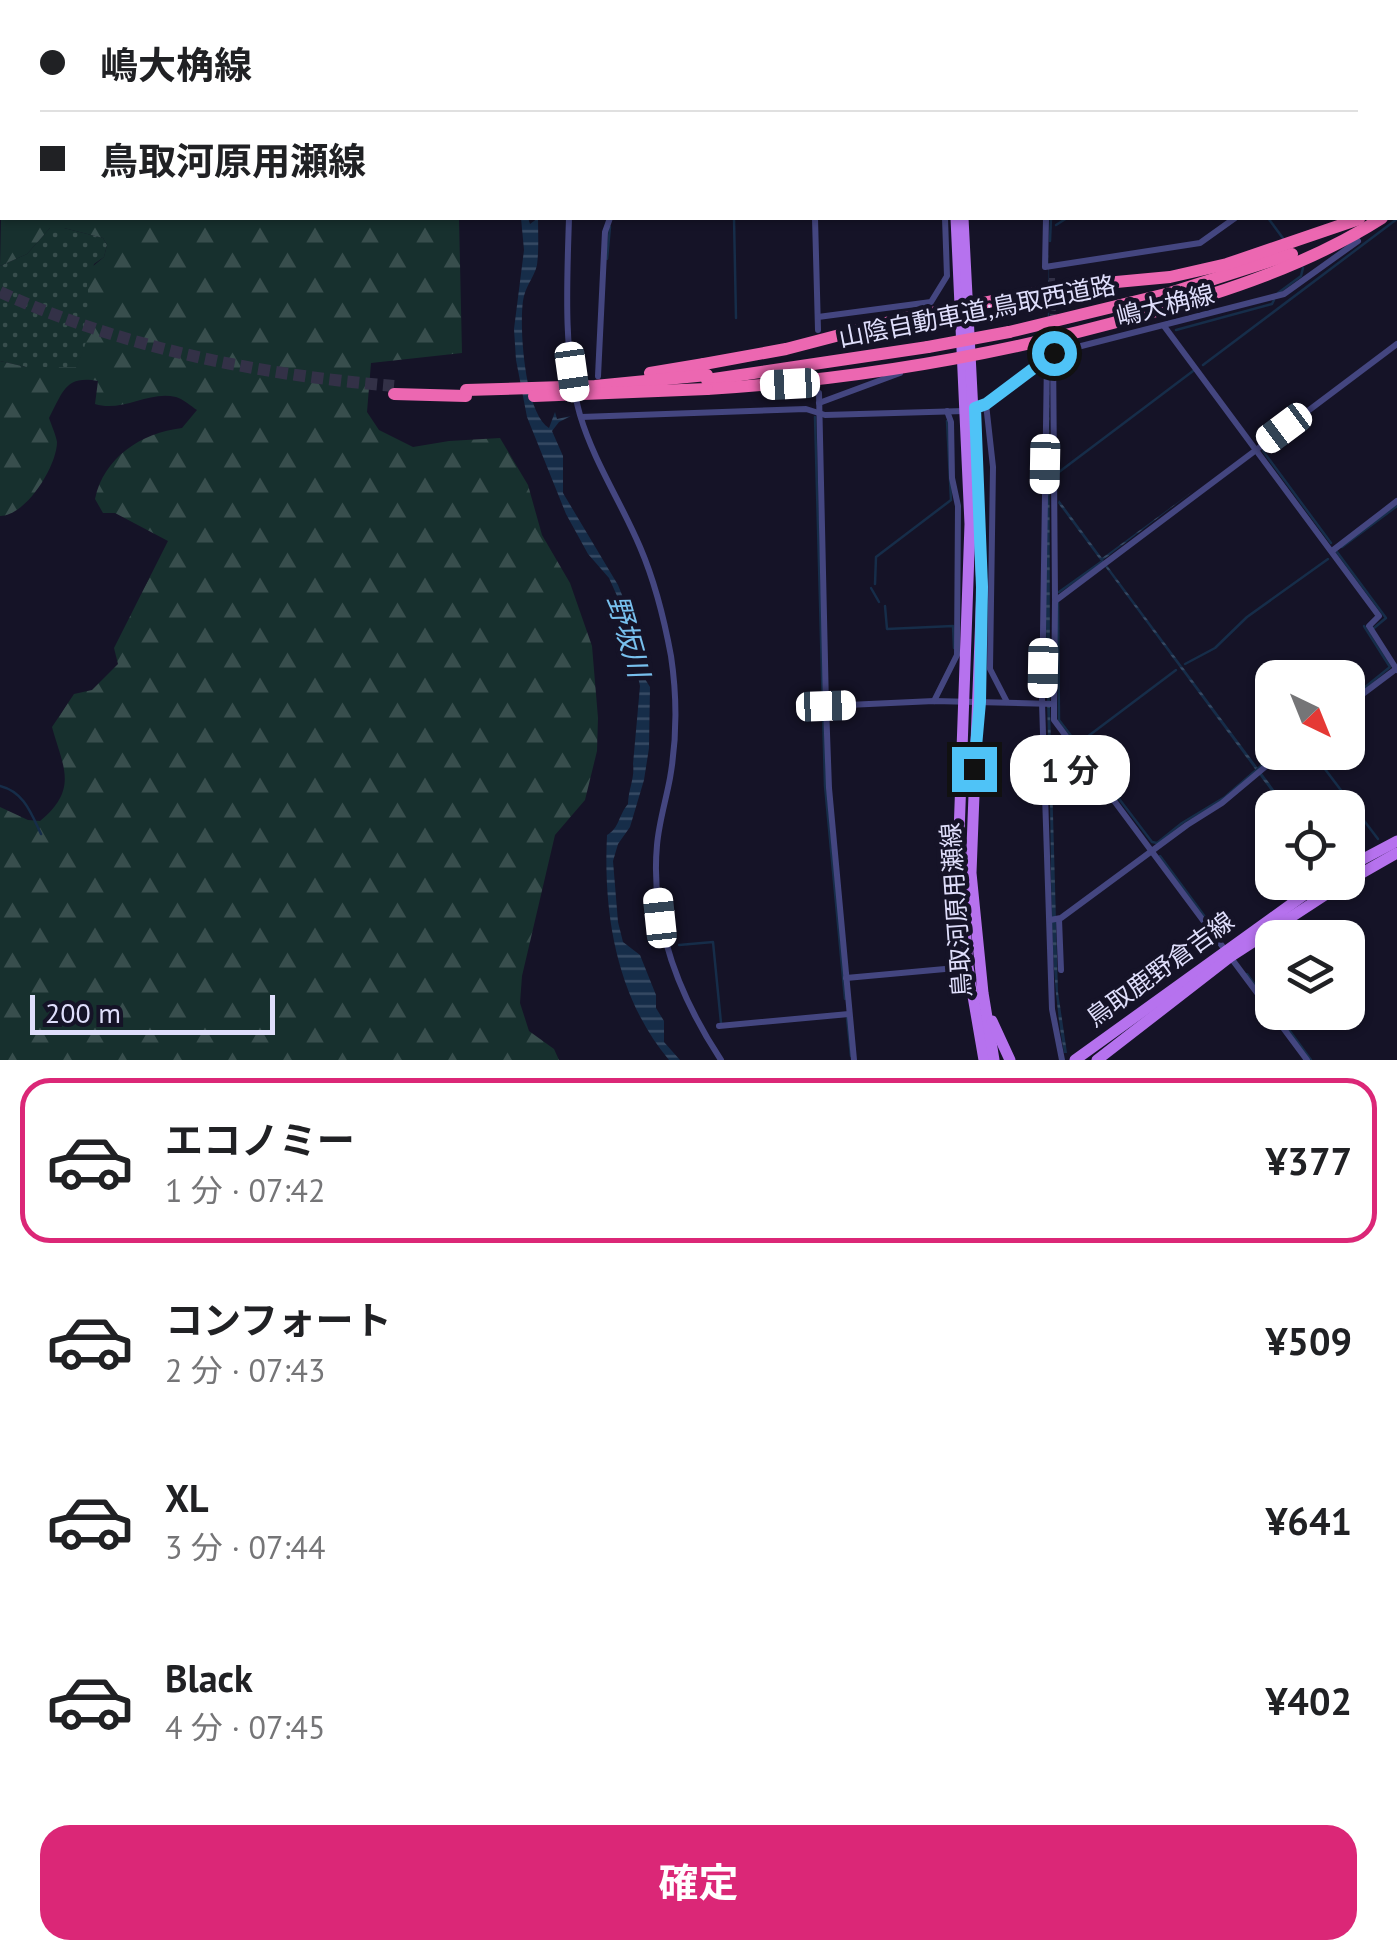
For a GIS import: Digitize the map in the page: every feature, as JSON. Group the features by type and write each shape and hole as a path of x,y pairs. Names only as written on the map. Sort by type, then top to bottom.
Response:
{"highway":[{"path":"928,351 966,357 1142,315 1357,220"},
{"path":"518,392 568,397 706,377 901,319 1084,285 1264,263 1352,236 1377,220"},
{"name":"山陰自動車道;鳥取西道路","path":"706,377 928,351 1170,293 1264,263"},
{"path":"394,390 518,392 706,377"}],"main road":[{"name":"鳥取河原用瀬線","path":"955,220 966,357 975,408 982,587 959,834 968,967 983,1056"},
{"name":"鳥取河原用瀬線","path":"973,702 971,872 994,1060"},
{"path":"1365,858 1397,841"},
{"name":"鳥取鹿野倉吉線","path":"1365,871 1397,853"},
{"name":"鳥取鹿野倉吉線","path":"1075,1060 1298,900"},
{"name":"鳥取鹿野倉吉線","path":"1097,1060 1228,953 1316,900"},
{"path":"983,993 1000,1045 1010,1060"}],"street":[{"path":"569,220 572,372 581,417 639,544 660,604 674,682 676,734 657,845 660,918 668,954 682,989 720,1060"},
{"path":"598,376 605,232 609,220"},
{"path":"815,220 818,330"},
{"path":"818,317 932,302 947,276 955,220"},
{"path":"1046,220 1052,278"},
{"name":"嶋大桷線","path":"1049,266 1200,243 1232,220"},
{"name":"嶋大桷線","path":"975,408 1051,352 1284,294 1358,241"},
{"path":"1164,326 1379,616 1368,626 1396,670 1365,693"},
{"path":"1054,600 1397,344"},
{"path":"581,417 819,407 928,351"},
{"path":"1051,352 1054,720 1306,1060"},
{"path":"1051,352 1042,703 1052,1009 1062,1060"},
{"path":"819,393 829,788 854,1060"},
{"path":"599,399 602,414"},
{"path":"819,407 826,415 975,408 993,468 990,670 1008,703"},
{"path":"934,701 958,655 958,506 947,412"},
{"path":"1332,551 1397,501"},
{"path":"826,706 934,701 1054,704"},
{"path":"1050,920 1059,919 1222,804 1263,770"},
{"path":"1059,919 1060,970"},
{"path":"846,978 968,967"},
{"path":"720,1026 849,1014"}],"green space":[{"path":"1,220 459,220 462,353 371,363 367,412 379,430 413,447 500,438 528,485 542,535 570,583 592,646 597,751 585,800 555,835 522,976 520,1003 529,1031 554,1049 559,1060 0,1060 0,807 28,820 40,821 60,798 65,777 52,727 74,694 92,690 118,664 114,648 168,541 115,513 103,513 95,499 100,484 126,450 152,435 182,428 197,410 179,398 166,396 115,406 95,404 98,381 72,383 49,418 57,442 46,476 20,508 0,516 0,361 26,367 76,367 89,331 86,272 104,257 107,245 103,238 50,228 27,254 0,266"},
{"path":"50,228 103,238 107,245 104,257 94,264 91,327 76,368 26,367 0,361 0,266 27,254"}],"water":[{"name":"野坂川","path":"521,220 529,220 530,224 538,220 537,265 524,296 522,314 529,389 541,420 549,428 555,412 557,419 571,416 552,431 563,456 563,493 618,585 637,632 645,679 650,687 644,780 630,827 618,844 613,861 623,942 640,955 656,995 656,1008 664,1021 664,1042 680,1060 669,1060 637,1010 625,983 611,925 607,835 628,804 640,686 622,607 609,578 588,554 566,514 527,417 514,329 524,250"},
{"path":"1049,242 1050,708 1058,992 1067,1053 1056,991 1051,897 1046,593"},
{"path":"1193,491 1103,560 1255,769 1059,500 1102,558"},
{"path":"1256,770 1274,790 1271,790"}],"waterway":[{"path":"734,220 736,318"},
{"path":"1050,241 1051,220"},
{"path":"1056,225 1064,220"},
{"path":"1269,220 1285,241"},
{"path":"1203,365 1396,220"},
{"path":"607,259 610,227"},
{"path":"1278,293 1301,276 1303,268"},
{"path":"1176,330 1272,304 1274,300"},
{"path":"1059,472 1193,371"},
{"path":"815,417 825,786 845,999"},
{"path":"875,584 876,557 951,500 947,421"},
{"path":"1263,451 1331,543"},
{"path":"1342,547 1397,506"},
{"path":"1337,552 1386,618 1374,628"},
{"path":"1185,664 1215,648 1247,617 1328,559"},
{"path":"1059,592 1101,562"},
{"path":"871,588 879,602"},
{"path":"1058,603 1059,720 1152,842 1157,843 1225,797 1256,770"},
{"path":"885,606 887,629 953,626 954,648"},
{"path":"1364,626 1390,667 1365,687"},
{"path":"1079,743 1176,670"},
{"path":"1326,770 1378,839"},
{"path":"0,786 21,798 41,834"},
{"path":"1160,856 1217,933"},
{"path":"679,945 713,942 721,1023"},
{"path":"1247,974 1255,985"},
{"path":"847,1018 851,1056"},
{"path":"1289,1030 1311,1060"}],"tunnel":[{"path":"1052,278 1053,320"},
{"path":"0,292 95,329 193,356 293,375 394,386"}],"route":[{"path":"974,769 980,702 982,587 975,408 986,404 1054,353"}]}
